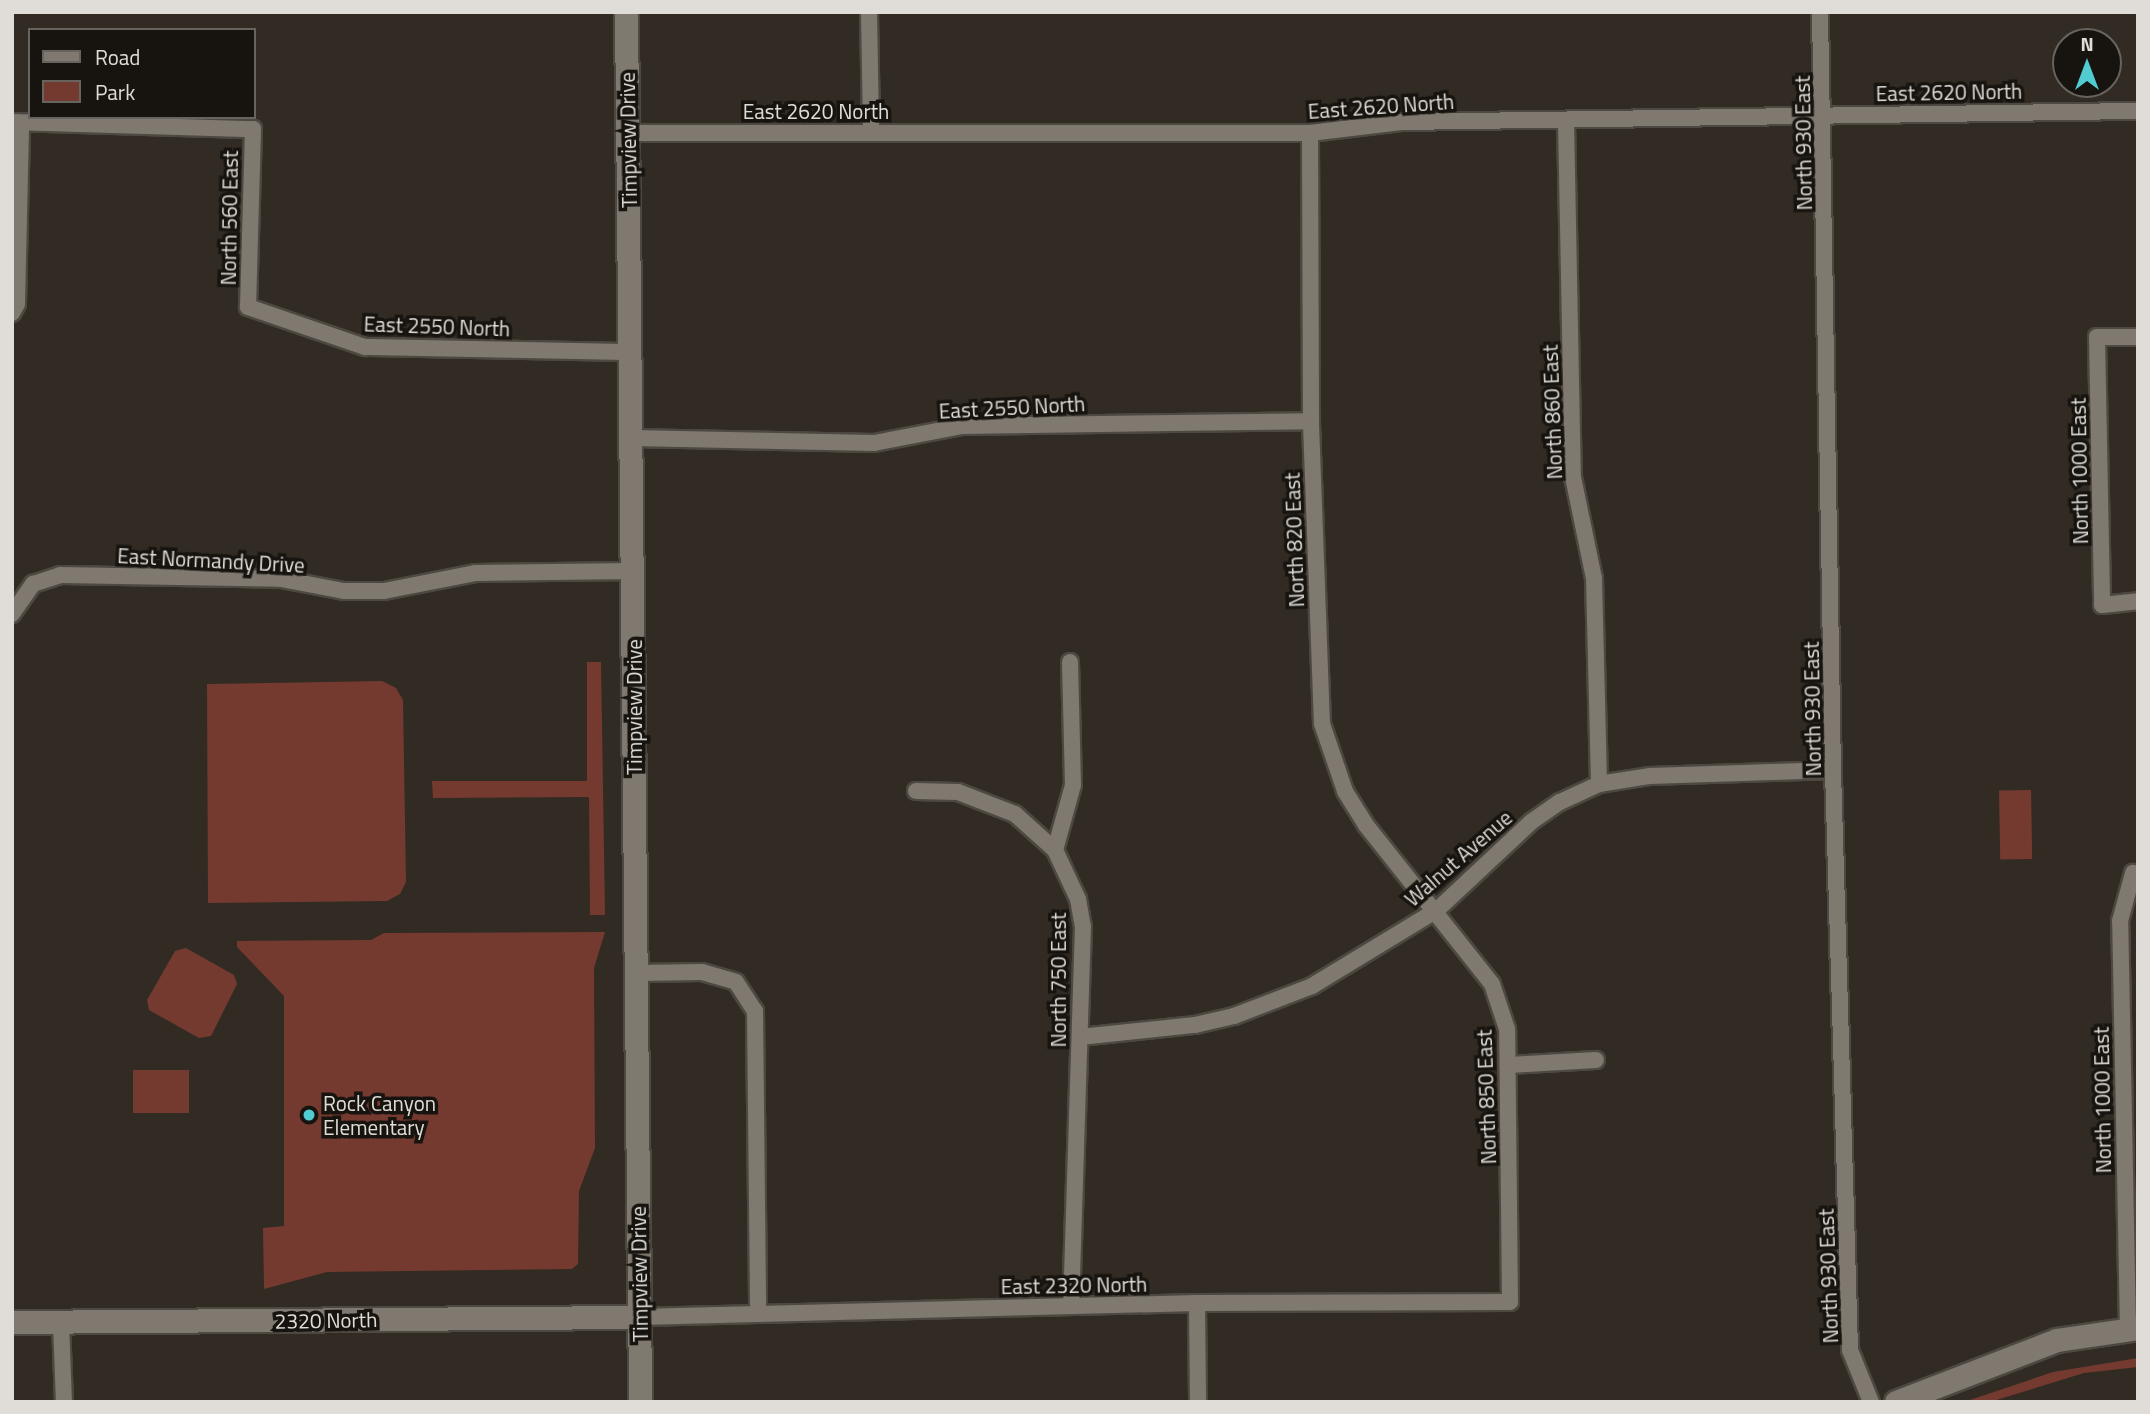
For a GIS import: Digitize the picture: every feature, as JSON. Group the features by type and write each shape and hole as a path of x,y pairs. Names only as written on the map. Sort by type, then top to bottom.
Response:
{"street":[{"name":"Timpview Drive","path":"626,12 640,1402"},
{"path":"869,12 871,131"},
{"name":"North 930 East","path":"1820,12 1824,114 1833,771 1850,1350 1871,1402"},
{"name":"East 2620 North","path":"628,134 871,131 1310,133 1401,122 2138,111"},
{"name":"North 860 East","path":"1566,120 1573,477 1594,578 1600,784"},
{"path":"12,313 18,304 17,122"},
{"name":"North 560 East","path":"17,122 253,129 248,307"},
{"name":"North 820 East","path":"1310,133 1311,421 1322,724 1345,791 1366,825 1437,910"},
{"name":"East 2550 North","path":"248,307 365,347 631,352"},
{"name":"North 1000 East","path":"2138,337 2097,337 2102,605 2138,601"},
{"name":"East 2550 North","path":"632,438 874,443 962,426 1311,421"},
{"name":"East Normandy Drive","path":"12,614 33,584 60,575 281,579 344,591 370,591 476,573 633,571"},
{"path":"1055,850 1073,785 1070,662"},
{"name":"Walnut Avenue","path":"1080,1037 1195,1025 1276,1002 1351,965 1437,910 1531,822 1560,802 1600,784 1650,776 1833,771"},
{"name":"North 750 East","path":"916,791 958,792 992,802 1033,828 1055,850 1073,882 1083,926 1071,1306"},
{"name":"North 1000 East","path":"2133,873 2120,920 2133,1328"},
{"name":"North 850 East","path":"1437,910 1492,984 1507,1029 1510,1302"},
{"path":"637,973 702,972 736,982 755,1012 758,1314"},
{"path":"1509,1065 1596,1060"},
{"name":"East 2320 North","path":"640,1317 1198,1303 1510,1302"},
{"path":"1198,1303 1198,1402"},
{"name":"2320 North","path":"12,1322 640,1317"},
{"path":"61,1322 64,1402"},
{"path":"1896,1402 2057,1340 2133,1328"}],"green space":[{"path":"587,662 601,662 605,915 590,915 589,797 433,798 432,781 587,781"},
{"path":"382,681 396,688 403,700 406,882 400,894 387,901 208,903 207,684"},
{"path":"2031,790 2032,859 2000,860 1999,791"},
{"path":"605,932 594,968 595,1148 579,1191 578,1264 572,1269 327,1272 264,1289 263,1228 284,1226 284,996 237,947 237,941 371,940 384,933"},
{"path":"186,948 234,975 237,984 211,1036 199,1038 149,1010 147,1000 175,951"},
{"path":"133,1070 189,1070 189,1113 133,1113"},
{"path":"2138,1358 2138,1367 2084,1373 1990,1402 1964,1402 2053,1372"}],"place":[{"name":"Rock Canyon Elementary","path":"309,1115"}]}
